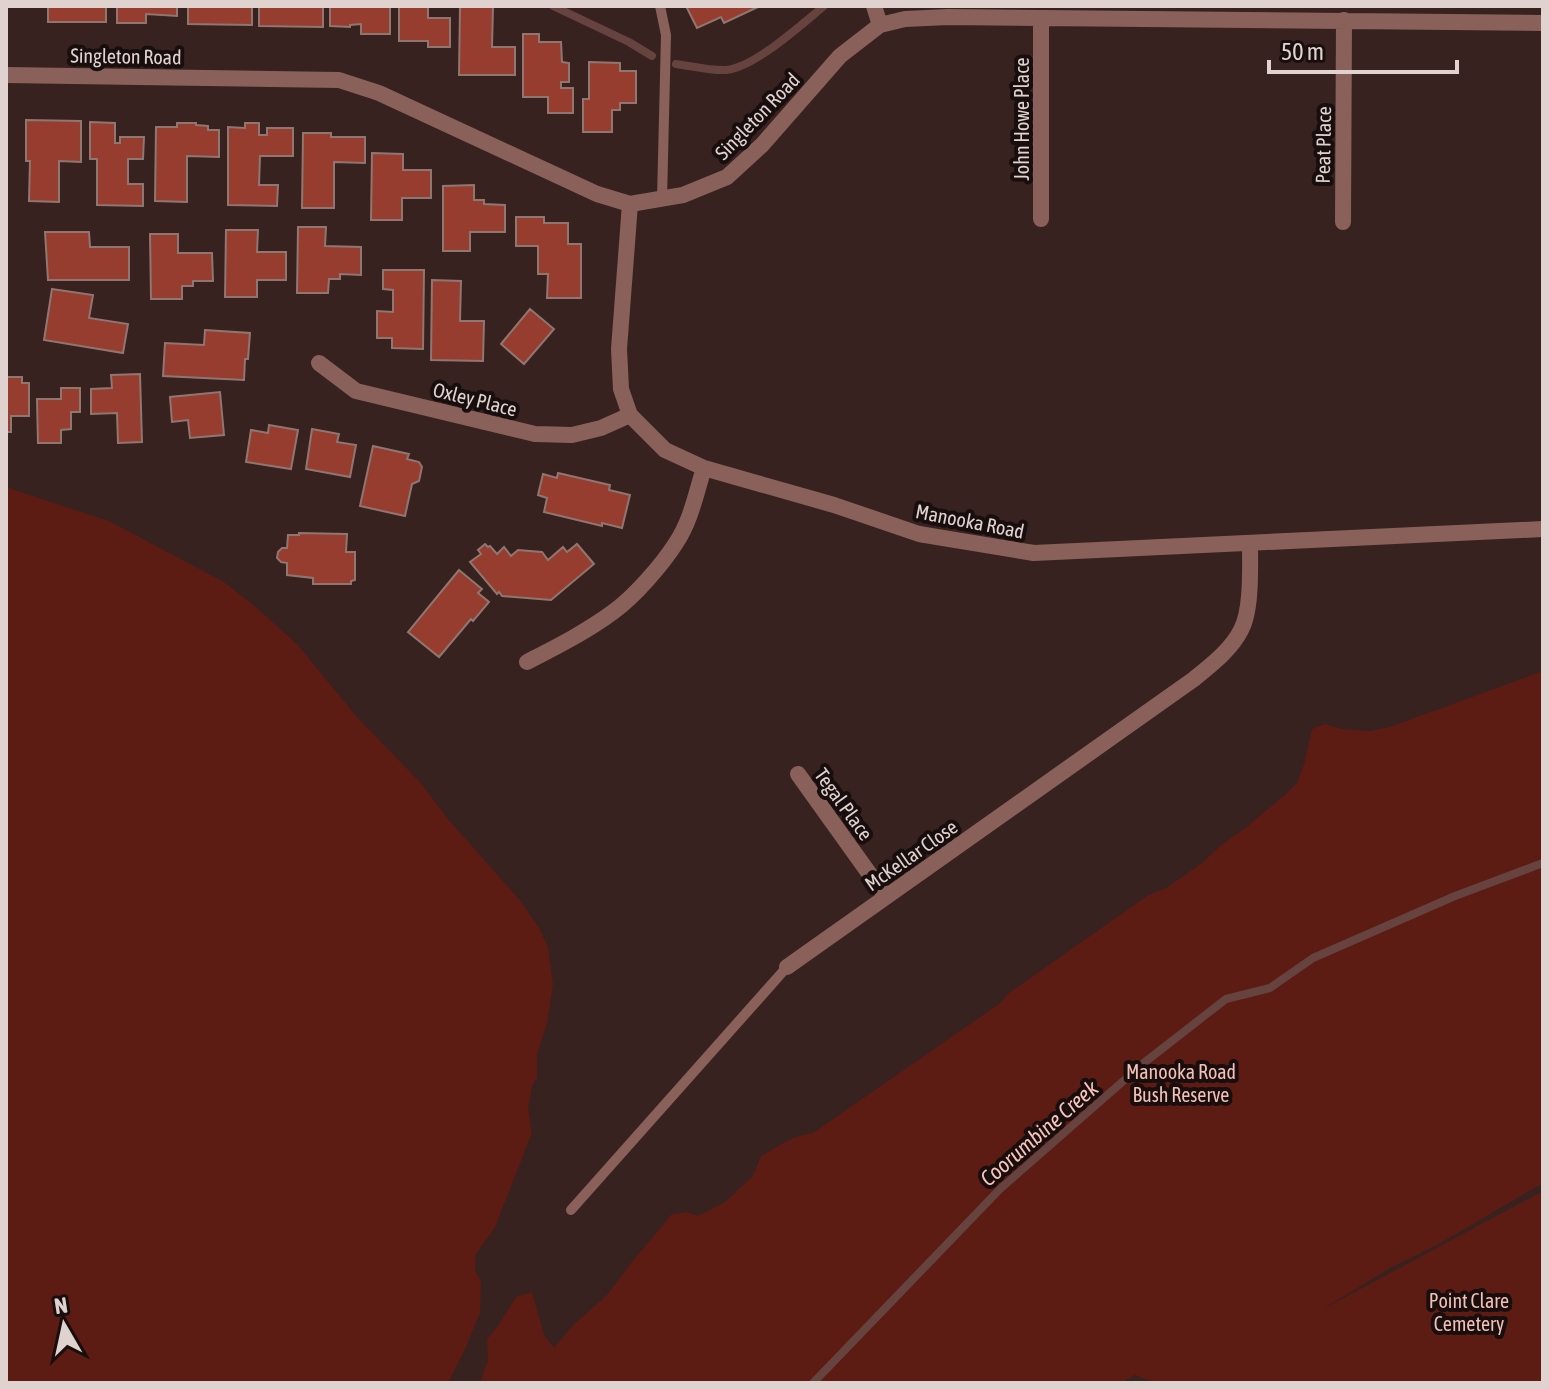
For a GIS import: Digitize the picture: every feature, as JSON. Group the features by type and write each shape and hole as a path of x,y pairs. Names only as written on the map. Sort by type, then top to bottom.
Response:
{"street":[{"path":"874,6 880,25"},
{"name":"Singleton Road","path":"6,75 339,80 379,93 597,194 630,204 683,195 727,177 762,145 840,56 880,25 905,19 1543,23"},
{"name":"John Howe Place","path":"1041,19 1041,219"},
{"name":"Peat Place","path":"1343,222 1344,20"},
{"path":"630,204 619,349 621,389 630,415"},
{"name":"Oxley Place","path":"319,363 356,391 535,434 572,435 601,428 630,415"},
{"name":"Manooka Road","path":"630,415 665,450 704,468 834,505 919,534 1034,553 1543,529"},
{"path":"527,662 574,638 615,611 652,575 677,542 691,512 704,468"},
{"name":"McKellar Close","path":"787,967 1181,689 1220,658 1243,628 1250,592 1250,543"},
{"name":"Tegal Place","path":"798,774 886,897"}],"lane":[{"path":"660,6 666,35 662,199"},
{"name":"McKellar Close","path":"571,1210 787,967"}],"green space":[{"path":"6,487 109,521 224,582 257,608 297,644 356,716 420,782 538,926 548,947 553,984 547,1023 537,1055 537,1078 532,1086 528,1109 532,1133 495,1227 476,1254 475,1269 481,1282 480,1313 448,1383 6,1383"},
{"name":"Manooka Road Bush Reserve","path":"1543,671 1543,1183 1323,1309 1543,1191 1543,1383 1149,1383 1151,1381 1135,1375 1121,1383 480,1383 488,1360 487,1339 516,1297 532,1292 544,1335 554,1348 573,1325 607,1295 672,1214 687,1212 698,1216 725,1202 753,1176 761,1156 792,1139 813,1133 999,1004 1009,993 1147,896 1166,888 1202,863 1244,829 1297,783 1312,729 1325,724 1369,731 1390,727"}],"building":[{"path":"48,6 106,6 106,22 48,22"},
{"path":"117,6 177,6 177,16 146,14 146,23 117,23"},
{"path":"188,6 252,6 252,25 188,24"},
{"path":"259,6 323,6 323,27 259,26"},
{"path":"330,6 390,6 390,34 361,34 361,24 330,26"},
{"path":"399,6 428,6 428,18 450,18 450,47 428,47 428,41 399,41"},
{"path":"686,6 760,6 724,23 721,17 697,28"},
{"path":"460,7 493,7 492,47 515,47 515,75 459,75"},
{"path":"523,34 539,34 539,42 561,42 562,62 569,63 569,82 561,82 561,88 573,88 573,113 548,113 548,97 523,97"},
{"path":"589,62 620,63 620,71 636,71 636,103 620,103 620,110 612,110 612,132 583,132 583,99 589,99"},
{"path":"26,120 81,121 81,162 59,161 59,202 29,201 30,161 26,161"},
{"path":"90,122 115,123 115,143 120,143 120,137 144,137 143,159 128,159 128,184 143,184 143,206 97,205 97,159 90,159"},
{"path":"177,123 196,123 208,126 208,130 219,130 219,157 187,156 187,202 155,201 156,127 177,127"},
{"path":"245,123 259,123 259,135 267,135 267,128 293,128 293,156 260,156 259,185 278,185 277,206 228,205 228,127 245,128"},
{"path":"303,133 365,137 365,163 334,162 334,208 302,208"},
{"path":"372,153 403,154 403,170 431,170 431,198 402,198 402,220 371,220"},
{"path":"474,185 474,200 505,205 505,232 470,232 470,251 443,251 443,186"},
{"path":"516,217 544,217 544,223 568,223 568,244 581,244 581,298 547,298 548,274 538,274 538,246 516,246"},
{"path":"298,227 326,227 325,246 361,247 361,275 340,274 340,279 329,279 328,293 297,293"},
{"path":"226,230 258,230 257,252 286,252 286,280 257,280 257,297 225,297"},
{"path":"45,232 89,232 90,247 129,247 129,280 48,280"},
{"path":"150,234 178,234 178,253 212,253 213,281 193,281 193,286 182,286 182,299 151,299"},
{"path":"383,270 424,270 423,349 392,348 392,338 377,338 377,311 393,312 393,290 383,289"},
{"path":"432,280 461,281 460,321 484,321 483,361 431,360"},
{"path":"52,289 93,295 89,318 128,324 123,353 44,340"},
{"path":"530,309 554,329 524,364 501,344"},
{"path":"205,330 250,333 244,380 163,376 165,343 204,345"},
{"path":"140,374 142,442 118,443 117,413 91,414 91,389 112,388 111,375"},
{"path":"6,377 22,377 22,383 29,383 29,416 11,416 11,432 6,432"},
{"path":"61,388 80,388 80,412 71,412 71,429 61,430 61,443 38,443 37,399 61,399"},
{"path":"220,392 224,435 190,438 188,420 172,422 170,397"},
{"path":"269,425 298,430 291,469 246,462 251,430 268,433"},
{"path":"312,429 339,434 337,442 356,445 350,477 306,469"},
{"path":"373,446 409,454 407,459 419,462 422,467 419,481 412,484 405,516 360,506"},
{"path":"558,473 610,485 609,490 630,495 622,528 544,512 547,498 538,495 543,474 557,478"},
{"path":"347,534 346,552 355,552 355,580 351,584 313,584 313,578 287,575 287,563 277,558 278,552 287,548 288,535"},
{"path":"485,544 497,554 504,547 511,556 518,550 542,552 548,560 563,547 567,552 577,544 594,564 551,600 502,596 470,562 481,554 478,550"},
{"path":"459,570 482,589 478,593 489,602 439,657 408,632"}],"waterway":[{"path":"553,6 652,56"},
{"path":"676,64 726,70 750,62 824,6"},
{"name":"Coorumbine Creek","path":"813,1383 1000,1189 1145,1062 1226,999 1270,988 1313,958 1455,896 1543,863"}],"park label":[{"name":"Point Clare Cemetery","path":"1469,1312"}]}
